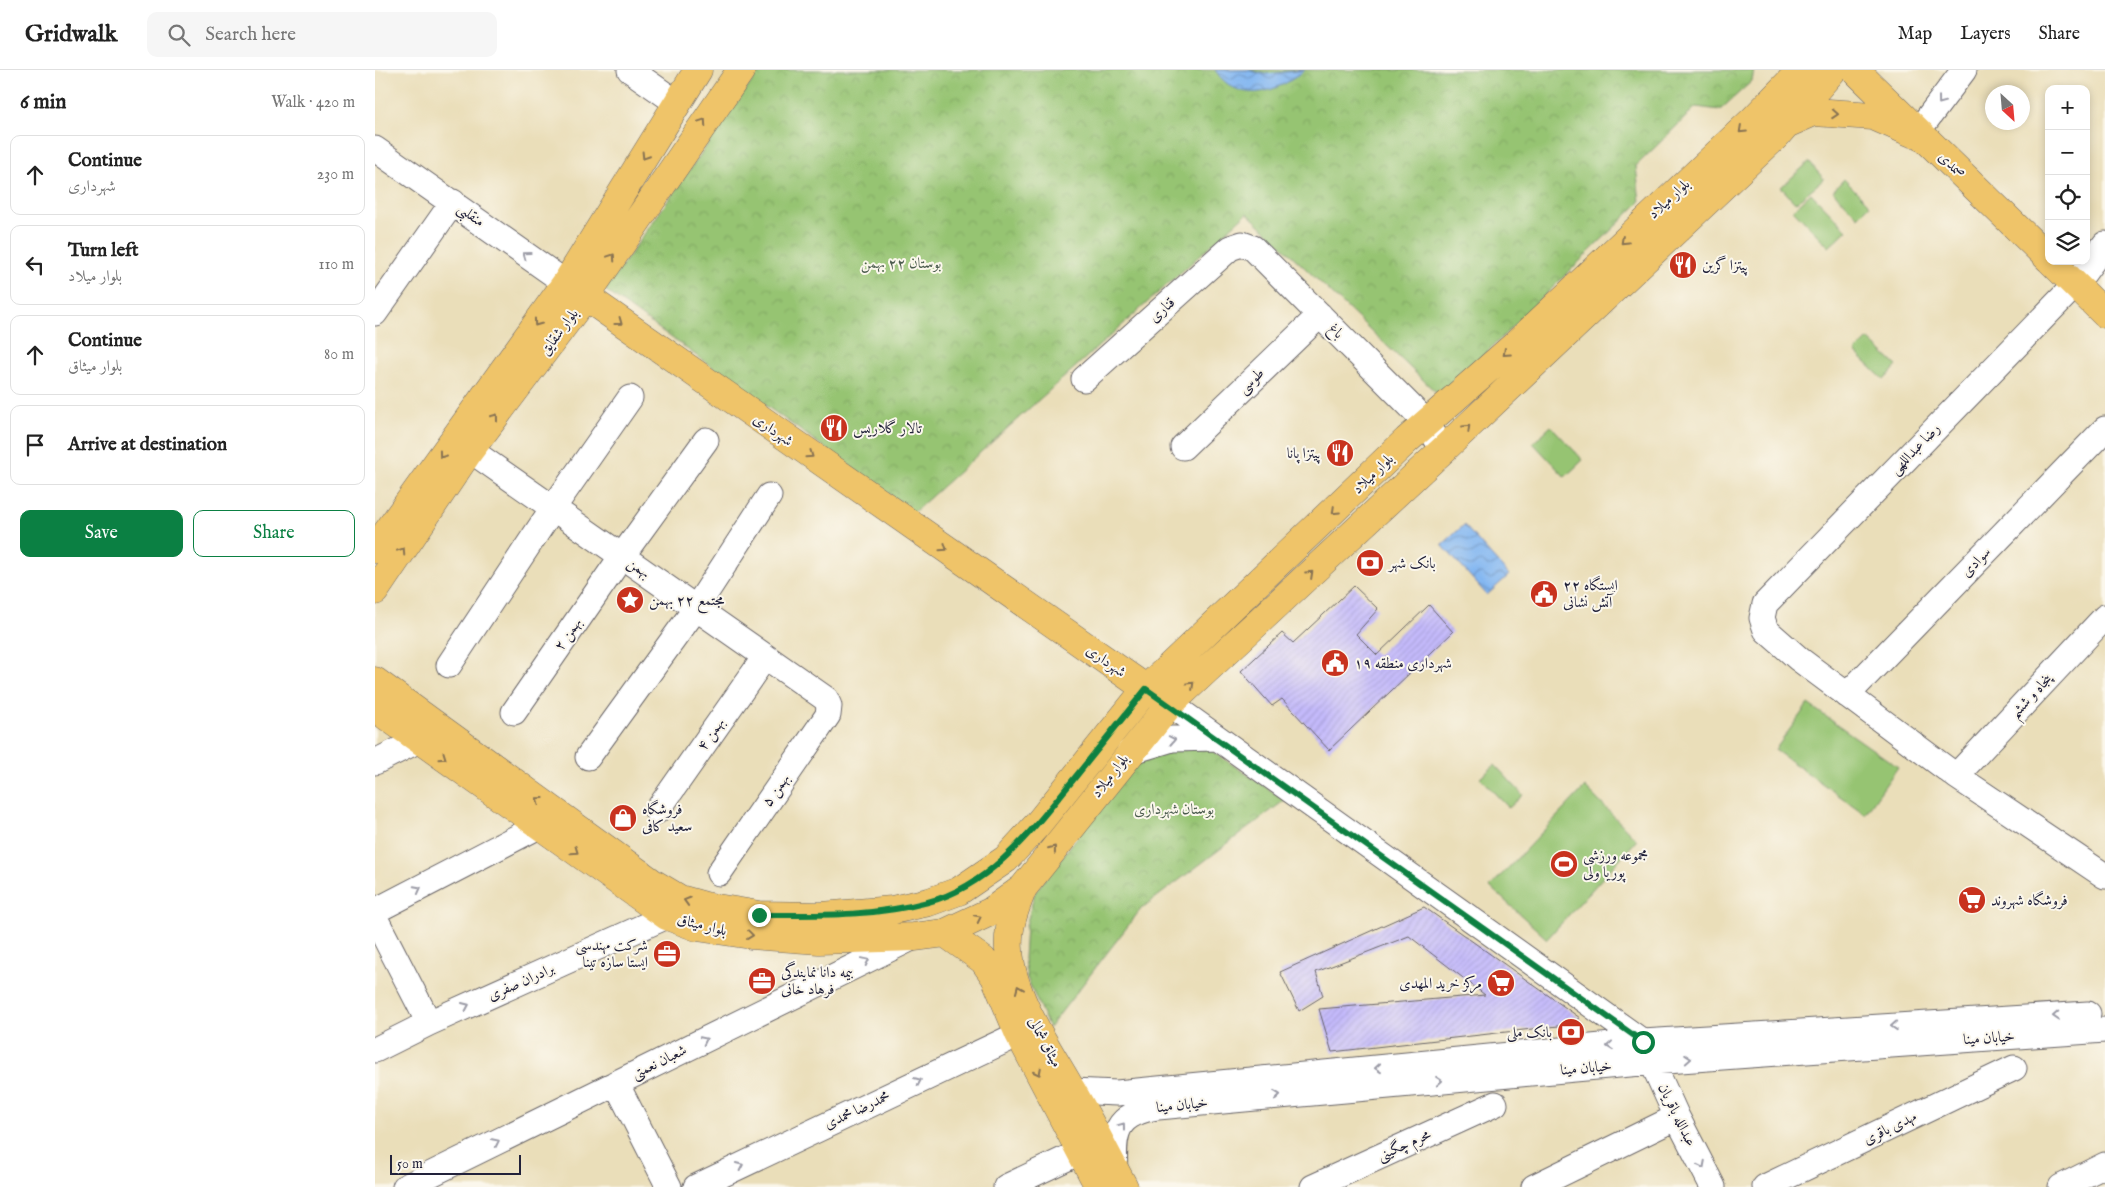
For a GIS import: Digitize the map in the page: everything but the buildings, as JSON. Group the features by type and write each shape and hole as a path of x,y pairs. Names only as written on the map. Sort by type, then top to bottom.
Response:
{"main road":[{"name":"بلوار شقایق","path":"375,591 575,290 677,103 698,70"},
{"path":"1770,70 1773,99"},
{"name":"بلوار میلاد","path":"1023,888 1169,704 1443,450 1568,312 1801,70"},
{"name":"بلوار میلاد","path":"959,891 1006,859 1037,825 1146,689 1427,423 1568,312 1789,123 1833,70"},
{"name":"صمدی","path":"1855,70 2045,255"},
{"name":"بلوار شقایق","path":"375,549 575,290 735,74"},
{"path":"1789,123 1815,112 1873,116 1921,134"},
{"name":"صمدی","path":"2055,265 2105,314"},
{"name":"شهرداری","path":"575,290 1169,704"},
{"path":"375,666 379,693"},
{"name":"بلوار میثاق","path":"379,693 419,740 667,916 697,927 751,935 819,940 914,937 945,933 990,912 1023,888"},
{"name":"بلوار میثاق","path":"379,693 653,883 680,899 705,906 759,915 822,916 891,910 929,902 959,891"},
{"name":"میثاق شمالی","path":"1023,888 1011,920 1009,950 1013,975 1063,1095 1080,1152 1113,1182"},
{"name":"میثاق شمالی","path":"945,933 983,960 995,977 1019,1034 1063,1095 1113,1182"}],"street":[{"path":"630,70 677,103"},
{"path":"1921,134 1964,70"},
{"name":"منقلبی","path":"375,149 453,202 575,290"},
{"path":"375,314 453,202"},
{"name":"باغ","path":"1242,244 1253,248 1427,423 1443,450"},
{"name":"قناری","path":"1084,380 1230,248 1242,244"},
{"name":"رضا عبداللهی","path":"1847,695 1799,659 1766,630 1762,618 1765,604 2075,284 2105,244"},
{"name":"طوسی","path":"1183,447 1320,315"},
{"path":"449,665 553,508 630,398"},
{"name":"سوادی","path":"1847,695 2105,429"},
{"name":"بهمن ۲","path":"514,712 622,556 706,440"},
{"name":"بهمن","path":"470,450 826,699 829,706"},
{"path":"588,757 696,608 769,496"},
{"name":"پنجاه و ششم","path":"1956,776 2105,617"},
{"name":"بهمن ۴","path":"657,811 765,656"},
{"path":"1847,695 1956,776 2105,876"},
{"name":"شهرداری","path":"1169,704 1648,1052"},
{"name":"بهمن ۵","path":"719,873 828,716 829,706"},
{"path":"1129,752 1171,739 1216,738"},
{"path":"375,762 419,740"},
{"path":"375,911 539,826"},
{"name":"برادران صفری","path":"375,1050 429,1023 667,916"},
{"path":"375,918 429,1023"},
{"name":"شعبان نعمتی","path":"405,1187 914,937"},
{"name":"خیابان مینا","path":"1063,1095 1117,1093 1648,1052 2105,1014"},
{"name":"خیابان مینا","path":"1113,1182 1114,1141 1119,1126 1143,1109 1648,1052 2105,1030"},
{"name":"محمدرضا محمدی","path":"696,1187 1019,1034"},
{"name":"عبدالله باقریان","path":"1648,1052 1677,1117 1713,1187"},
{"name":"مهدی باقری","path":"1765,1187 2014,1068"},
{"path":"616,1084 669,1187"},
{"name":"محرم چگینی","path":"1313,1187 1495,1104"},
{"path":"1535,1187 1677,1117"},
{"path":"1006,1187 1080,1152"},
{"path":"2061,1187 2105,1165"}],"green space":[{"name":"بوستان ۲۲ بهمن","path":"760,70 1754,70 1752,81 1720,110 1696,107 1636,166 1640,202 1441,397 1247,213 914,512 605,290"},
{"path":"1809,162 1824,179 1795,203 1781,187"},
{"path":"1844,179 1870,205 1858,217 1833,191"},
{"path":"1811,193 1847,230 1829,247 1793,210"},
{"path":"1868,339 1897,366 1884,380 1855,352"},
{"path":"1551,426 1583,460 1565,477 1533,443"},
{"path":"1808,704 1898,767 1865,814 1775,750"},
{"name":"بوستان شهرداری","path":"1171,747 1206,747 1285,800 1141,909 1049,1028 1027,978 1024,959 1026,926 1035,892 1139,757"},
{"path":"1495,765 1523,795 1509,808 1480,778"},
{"name":"مجموعه ورزشی پوریا ولی","path":"1585,787 1637,840 1547,939 1490,887"}],"water":[{"path":"1215,70 1247,70 1265,74 1305,70 1283,85 1271,90 1247,92 1235,88"},
{"path":"1464,525 1509,575 1487,595 1442,545"}],"place":[{"name":"پیتزا گرین","path":"1683,265"},
{"name":"تالار گلاریس","path":"834,428"},
{"name":"پیتزا پانا","path":"1340,453"},
{"name":"بانک شهر","path":"1370,563"},
{"name":"ایستگاه ۲۲ آتش نشانی","path":"1544,594"},
{"name":"مجتمع ۲۲ بهمن","path":"630,600"},
{"name":"شهرداری منطقه ۱۹","path":"1335,663"},
{"name":"فروشگاه سعید کافی","path":"623,818"},
{"name":"مجموعه ورزشی پوریا ولی","path":"1564,864"},
{"name":"فروشگاه شهروند","path":"1972,900"},
{"name":"شرکت مهندسی ایستا سازه تینا","path":"667,954"},
{"name":"بیمه دانا نمایندگی فرهاد خانی","path":"762,981"},
{"name":"مرکز خرید المهدی","path":"1501,983"},
{"name":"بانک ملی","path":"1571,1032"}],"route":[{"path":"759,915 822,916 891,910 929,902 959,891 1006,859 1037,825 1146,689 1643,1042"}]}
